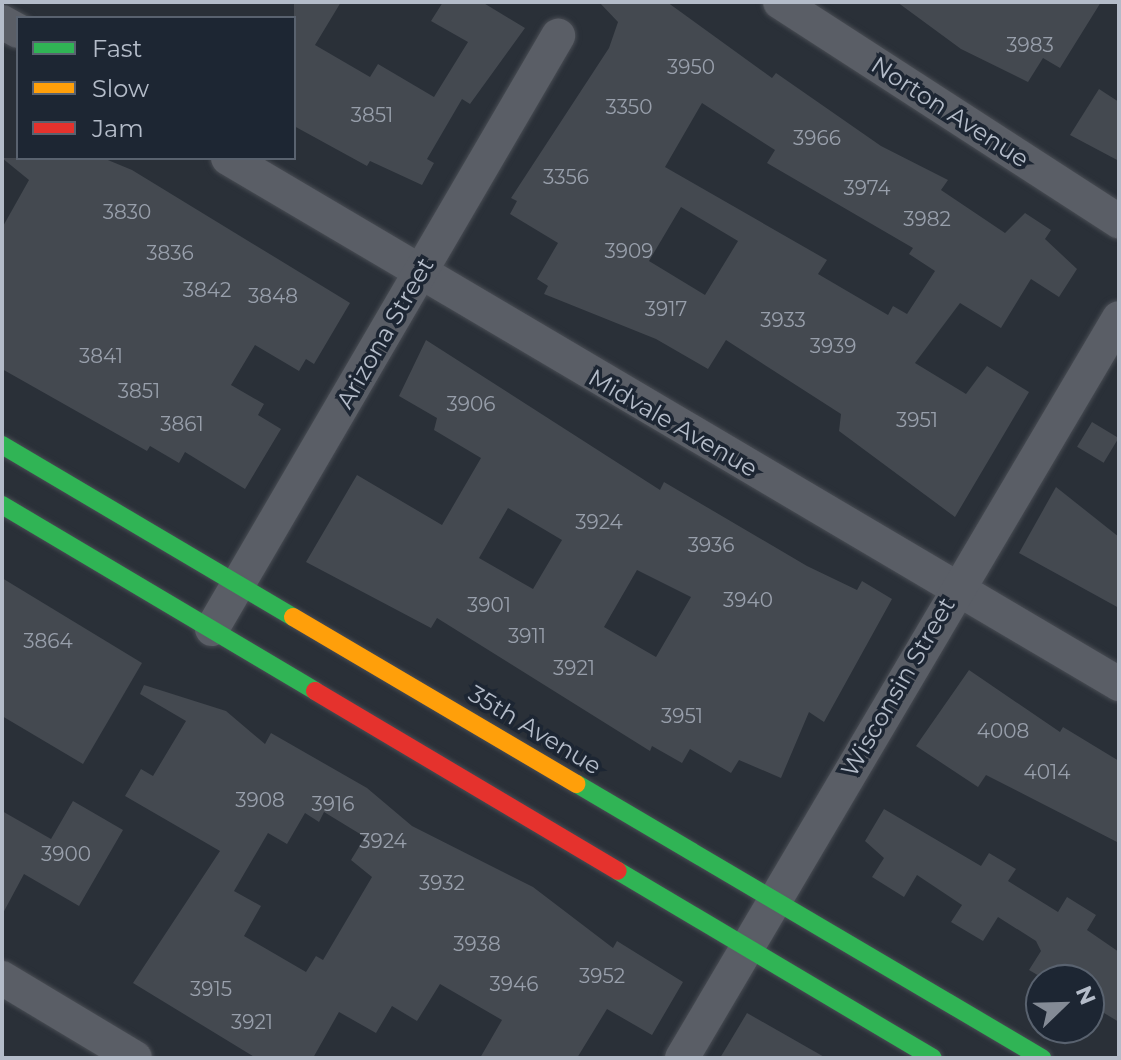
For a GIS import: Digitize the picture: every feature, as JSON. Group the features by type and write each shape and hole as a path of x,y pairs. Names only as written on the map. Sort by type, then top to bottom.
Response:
{"main road":[{"name":"35th Avenue","path":"2,445 1042,1058"},
{"path":"2,505 933,1058"}],"street":[{"name":"Norton Avenue","path":"780,2 1119,221"},
{"name":"Arizona Street","path":"212,629 558,36"},
{"name":"Midvale Avenue","path":"231,160 1119,684"},
{"name":"Wisconsin Street","path":"682,1058 776,901 955,588 1119,318"},
{"path":"2,978 135,1058"}],"building":[{"path":"294,2 341,2 315,45 370,77 378,64 434,97 468,42 431,21 443,2 482,2 525,28 470,104 462,99 427,159 434,163 422,185 370,161 367,166 296,127"},
{"path":"599,2 667,2 772,78 776,73 881,146 948,180 941,190 1005,233 1025,213 1051,230 1045,239 1077,269 1059,297 1031,279 1001,328 960,303 915,363 966,394 987,366 1029,392 955,517 839,431 841,414 726,340 708,369 656,339 544,294 548,286 537,279 558,243 510,214 517,201 511,198 609,48 618,22","holes":["702,103 775,150 767,163 913,248 909,254 935,271 907,314 893,306 888,315 818,274 827,260 665,167","681,207 738,241 705,295 649,261"]},
{"path":"897,2 1101,2 1060,68 1043,58 1028,82 961,49"},
{"path":"1099,89 1119,102 1119,161 1070,135"},
{"path":"2,158 108,160 132,170 350,303 314,364 306,359 299,371 255,345 231,385 264,404 258,415 281,429 245,489 185,452 179,463 150,446 147,451 2,369 2,228 29,180"},
{"path":"426,340 660,490 664,482 807,566 857,590 862,581 892,599 824,722 809,712 781,778 739,760 731,773 690,749 682,763 652,746 650,751 437,618 431,628 306,562 357,475 442,525 481,458 434,430 437,418 399,396","holes":["508,508 562,540 533,589 479,558","637,570 691,597 656,657 604,627"]},
{"path":"1092,422 1119,438 1104,463 1077,447"},
{"path":"1056,487 1119,537 1119,608 1019,553"},
{"path":"2,578 142,663 83,764 2,716"},
{"path":"969,670 1060,732 1063,727 1119,761 1119,843 986,775 978,787 916,746"},
{"path":"144,685 226,711 265,744 271,733 367,788 412,826 533,887 613,948 617,941 683,982 652,1035 607,1009 577,1058 480,1058 502,1020 440,984 417,1021 392,1006 376,1033 339,1012 313,1058 256,1058 133,983 220,851 125,796 141,769 153,776 186,721 140,694","holes":["324,812 365,837 351,860 372,877 323,960 316,956 306,972 244,936 261,906 234,891 268,833 287,844 305,813 319,822"]},
{"path":"73,801 123,830 79,906 24,874 2,915 2,811 51,839"},
{"path":"884,809 981,866 989,853 1016,869 1008,881 1058,912 1067,897 1096,915 1087,930 1119,952 1119,1022 1105,1014 1105,964 1033,964 1041,951 1036,941 998,917 983,941 951,922 962,905 917,875 904,897 872,877 884,858 865,841"},
{"path":"747,1013 826,1058 720,1058"}],"traffic: fast":[{"path":"2,445 293,617"},
{"path":"2,505 315,691"},
{"path":"577,784 1042,1058"},
{"path":"618,871 933,1058"}],"traffic: slow":[{"path":"293,617 577,784"}],"traffic: jam":[{"path":"315,691 618,871"}]}
